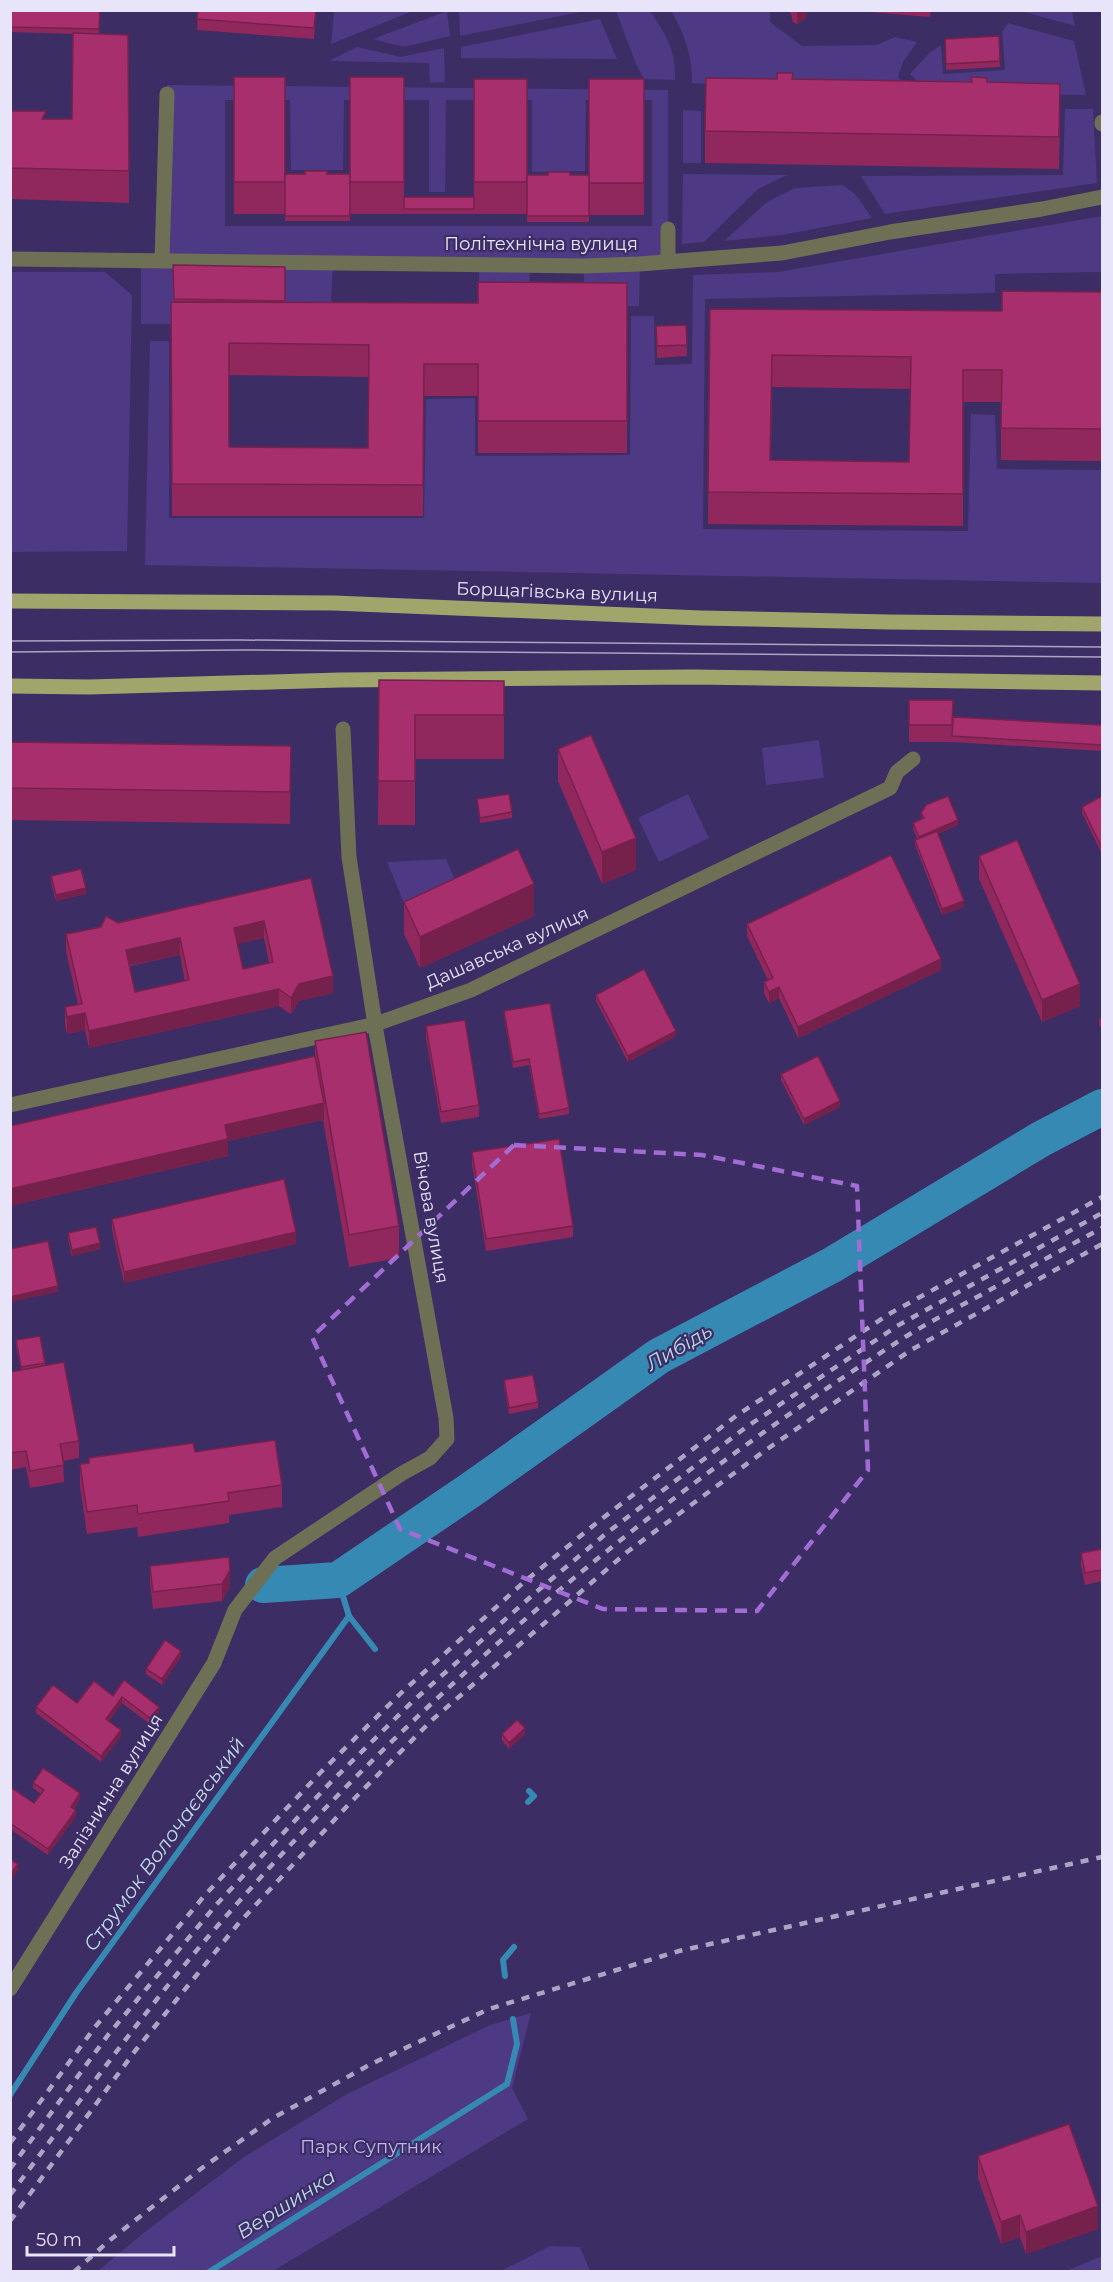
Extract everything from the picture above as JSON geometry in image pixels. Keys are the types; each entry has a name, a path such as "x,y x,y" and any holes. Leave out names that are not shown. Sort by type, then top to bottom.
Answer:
{"main road":[{"name":"Борщагівська вулиця","path":"10,601 334,603 701,618 1102,624"},
{"path":"10,686 89,687 340,680 693,677 1102,682"}],"street":[{"path":"162,260 167,94"},
{"name":"Політехнічна вулиця","path":"10,259 584,266 639,264 782,253 890,232 1042,209 1102,197"},
{"path":"668,229 668,261"},
{"name":"Вічова вулиця","path":"235,1610 275,1558 401,1474 430,1458 447,1439 446,1418 376,1024 350,857 343,729"},
{"name":"Дашавська вулиця","path":"10,1105 376,1024 471,990 890,788 897,772 913,759"},
{"name":"Залізнична вулиця","path":"10,1989 214,1663 235,1610"}],"highlighted area":[{"path":"514,1145 702,1155 857,1186 868,1470 757,1611 603,1609 400,1529 312,1337"}],"green space":[{"path":"334,10 413,11 331,44"},
{"path":"459,10 585,10 585,11 460,36"},
{"path":"447,11 450,36 404,47 373,39"},
{"path":"616,11 650,11 672,51 675,80 644,79"},
{"path":"671,11 770,11 770,22 802,46 877,45 895,37 917,42 903,62 898,77 913,94 692,83 687,46"},
{"path":"1021,11 1072,11 1075,26"},
{"path":"600,19 617,59 461,58 461,47"},
{"path":"1008,23 1074,41 1086,95 930,94 910,74 929,53 941,45 943,74 1005,70 1002,32"},
{"path":"357,47 401,57 444,48 445,82 430,83 429,63 329,61"},
{"path":"167,85 668,90 668,261 640,264 639,306 584,306 584,266 530,264 529,306 479,307 479,264 333,263 330,324 141,324 141,260 162,260","holes":["225,100 290,100 291,170 343,170 344,100 429,100 429,192 445,192 446,100 532,100 532,172 585,171 586,100 652,100 652,226 225,226"]},
{"path":"1065,109 1093,109 1097,183 885,214 861,176 1063,175"},
{"path":"683,110 701,111 701,163 683,163"},
{"path":"683,174 787,175 758,189 704,242 682,244"},
{"path":"843,185 855,194 872,218 782,235 724,241 767,202 795,188"},
{"path":"1102,216 1102,272 995,274 995,293 705,299 703,529 968,531 971,414 995,415 997,469 1102,470 1102,583 145,565 150,341 169,341 169,518 424,518 426,399 475,398 475,456 630,455 631,316 654,316 655,365 692,364 693,275 778,272"},
{"path":"11,272 105,272 132,295 127,551 11,552"},
{"path":"819,740 824,778 766,785 762,748"},
{"path":"688,794 709,838 659,862 638,818"},
{"path":"446,859 462,896 411,920 387,862"},
{"name":"Парк Супутник","path":"531,2013 512,2088 528,2119 273,2271 98,2271 141,2235 244,2157 347,2094 490,2025"},
{"path":"550,2246 580,2247 590,2271 501,2271"},
{"path":"1102,2256 1102,2271 1066,2271"}],"building":[{"path":"10,10 100,10 99,29 10,27"},
{"path":"198,10 316,10 314,28 197,19"},
{"path":"73,33 128,35 129,171 10,168 10,111 46,111 42,119 72,119"},
{"path":"999,36 1000,61 946,64 945,39"},
{"path":"777,73 793,73 792,79 972,82 971,77 987,78 987,82 1060,84 1059,137 705,131 706,78 777,79"},
{"path":"234,77 285,77 285,182 234,182"},
{"path":"350,77 404,77 404,182 350,182"},
{"path":"474,79 527,79 527,182 474,182"},
{"path":"589,79 644,79 644,183 589,183"},
{"path":"305,171 350,174 350,216 285,216 285,174 305,174"},
{"path":"548,172 589,175 589,216 527,216 527,175 548,175"},
{"path":"404,197 474,197 474,209 404,209"},
{"path":"173,265 285,267 285,301 174,299"},
{"path":"478,282 627,283 627,421 478,421 478,364 424,364 423,485 172,484 171,302 478,303","holes":["229,343 369,345 368,448 229,447"]},
{"path":"1002,291 1102,292 1102,429 1001,428 1002,370 963,370 963,494 708,492 710,309 1002,311","holes":["772,355 911,357 909,462 770,460"]},
{"path":"686,325 687,345 657,346 656,326"},
{"path":"379,680 504,681 504,715 415,715 415,781 378,781"},
{"path":"909,700 953,700 952,725 909,725"},
{"path":"953,717 1102,725 1102,745 952,736"},
{"path":"591,735 636,838 602,852 558,749"},
{"path":"10,742 291,746 290,792 10,788"},
{"path":"509,794 512,812 480,818 477,799"},
{"path":"948,796 958,820 919,837 913,823 924,818 921,813 926,805"},
{"path":"1102,796 1102,848 1082,807"},
{"path":"937,831 964,901 942,909 915,840"},
{"path":"1017,840 1080,984 1042,1000 979,856"},
{"path":"518,849 534,884 420,937 404,902"},
{"path":"891,855 941,959 798,1027 779,987 769,992 764,982 773,978 747,924"},
{"path":"81,869 86,888 56,895 51,876"},
{"path":"311,878 333,976 299,984 291,998 279,989 89,1031 85,1013 67,1017 65,1007 82,1004 66,934 101,927 106,916 118,923","holes":["264,921 273,962 243,969 234,928","180,938 189,980 135,992 126,950"]},
{"path":"644,969 676,1031 628,1056 596,995"},
{"path":"550,1003 569,1108 539,1114 529,1059 513,1062 504,1011"},
{"path":"465,1020 479,1105 441,1112 426,1026"},
{"path":"366,1032 399,1226 349,1235 315,1041"},
{"path":"315,1056 324,1103 225,1125 228,1139 10,1189 10,1126"},
{"path":"818,1056 840,1101 804,1119 781,1074"},
{"path":"559,1139 573,1226 486,1239 472,1152"},
{"path":"284,1179 296,1232 124,1272 112,1219"},
{"path":"96,1227 100,1243 72,1250 68,1233"},
{"path":"48,1241 58,1286 10,1297 10,1249"},
{"path":"40,1336 45,1363 21,1367 16,1340"},
{"path":"64,1362 79,1441 60,1444 64,1465 30,1471 26,1451 10,1453 10,1372"},
{"path":"533,1375 538,1402 509,1408 504,1380"},
{"path":"275,1440 282,1485 228,1493 229,1501 138,1514 137,1505 87,1512 80,1464 89,1463 89,1458 193,1443 195,1452"},
{"path":"1102,1549 1102,1570 1085,1573 1081,1553"},
{"path":"229,1557 230,1570 222,1584 153,1592 150,1566"},
{"path":"165,1640 181,1651 162,1679 146,1669"},
{"path":"124,1680 159,1707 150,1718 122,1697 106,1719 121,1730 101,1756 36,1707 53,1685 77,1703 94,1681 113,1696"},
{"path":"517,1720 525,1728 509,1743 502,1734"},
{"path":"43,1768 80,1793 71,1807 76,1810 48,1849 10,1823 10,1787 34,1803 44,1790 33,1783"},
{"path":"10,1859 18,1864 10,1875"},
{"path":"1069,2124 1098,2206 1026,2232 1020,2215 1001,2222 978,2156"}],"waterway":[{"name":"Либідь","path":"263,1585 338,1580 472,1489 659,1356 832,1265 1041,1139 1102,1107"},
{"name":"Вершинка","path":"338,1580 349,1616 375,1649"},
{"name":"Струмок Волочаєвський","path":"10,2095 76,1993 349,1616"},
{"name":"Вершинка","path":"528,1802 534,1796 529,1791"},
{"name":"Вершинка","path":"505,1976 503,1960 514,1947"},
{"name":"Вершинка","path":"209,2272 507,2084 517,2044 513,2019"}],"tram line":[{"path":"10,641 240,640 1102,647"},
{"path":"10,652 241,650 1102,657"}],"railway":[{"path":"10,2143 95,2027 205,1895 320,1773 401,1693 524,1582 736,1416 889,1314 1102,1197"},
{"path":"10,2169 108,2035 216,1905 330,1783 412,1702 535,1593 608,1532 745,1428 897,1326 1102,1213"},
{"path":"10,2195 143,2017 228,1914 302,1832 461,1676 630,1532 810,1400 902,1339 1102,1228"},
{"path":"10,2221 135,2051 238,1924 350,1803 432,1720 627,1552 763,1452 911,1350 1102,1244"},
{"path":"74,2272 110,2240 202,2168 273,2118 371,2064 489,2009 679,1951 1102,1857"}]}
